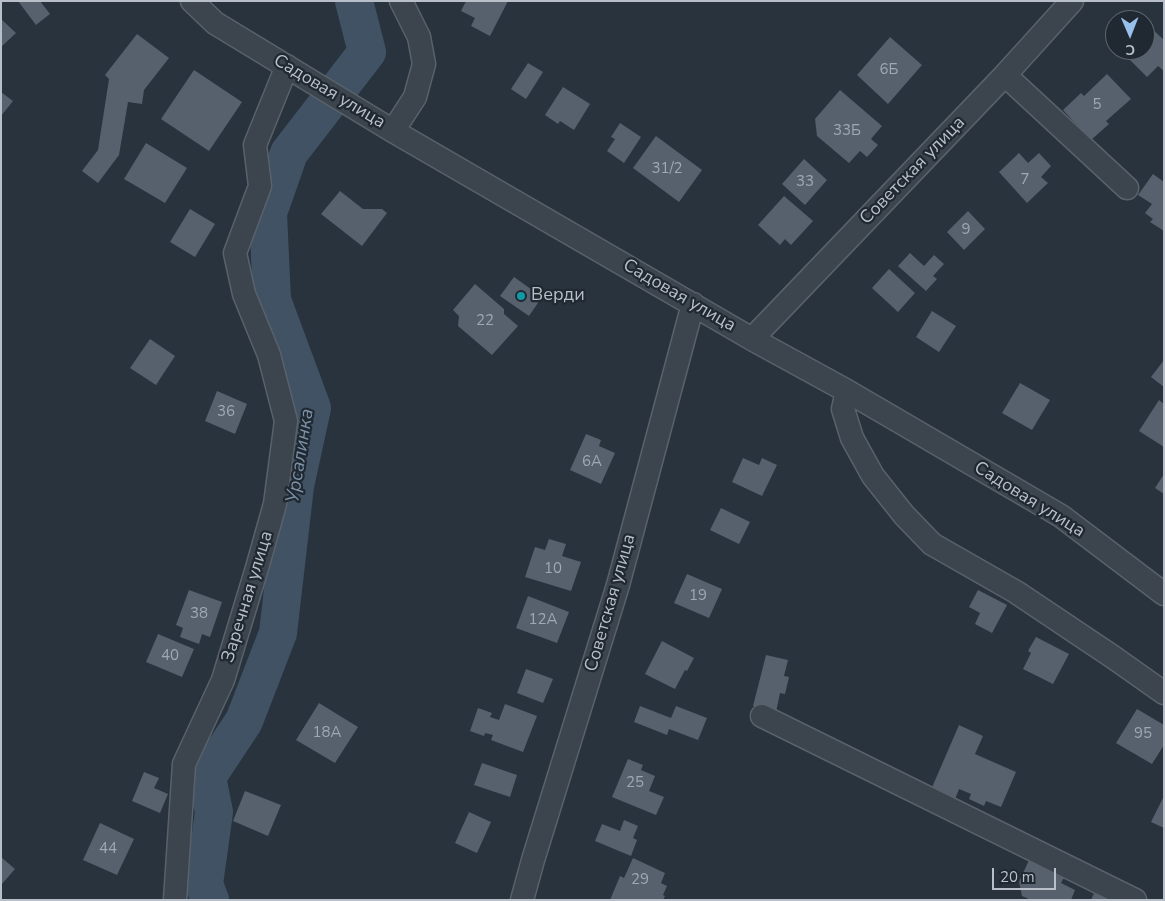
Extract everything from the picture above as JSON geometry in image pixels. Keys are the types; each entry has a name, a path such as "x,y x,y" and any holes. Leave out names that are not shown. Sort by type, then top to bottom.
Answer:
{"street":[{"name":"Садовая улица","path":"192,1 215,23 393,131 752,339 848,391 1061,516 1164,594"},
{"path":"393,131 415,97 424,64 420,37 401,1"},
{"name":"Советская улица","path":"752,339 1005,75 1072,1"},
{"name":"Заречная улица","path":"175,900 184,764 223,680 275,504 286,421 270,355 244,294 235,253 260,186 255,145 287,66"},
{"path":"1005,75 1127,188"},
{"name":"Советская улица","path":"522,900 618,585 693,304"},
{"path":"848,391 844,409 852,438 873,476 904,515 932,544 1016,592 1113,656 1164,693"},
{"path":"762,716 1135,900"}],"building":[{"path":"18,1 40,1 50,14 36,25"},
{"path":"466,1 508,1 490,36 471,26 475,18 461,11"},
{"path":"1,19 16,33 1,47"},
{"path":"1155,32 1164,40 1164,71 1158,66 1147,77 1130,60 1155,60"},
{"path":"137,34 169,58 144,90 142,104 128,102 119,155 98,183 82,171 98,150 109,79 105,75"},
{"path":"890,37 922,65 888,104 857,75"},
{"path":"528,63 543,72 526,99 511,89"},
{"path":"194,70 242,102 209,151 161,119"},
{"path":"1107,74 1131,99 1106,121 1109,124 1091,140 1063,110 1081,93 1084,96"},
{"path":"563,87 590,104 574,130 560,121 558,124 545,115"},
{"path":"840,90 882,126 871,139 878,145 867,157 860,151 849,163 817,136 815,119"},
{"path":"1,92 13,101 1,116"},
{"path":"620,123 641,137 624,163 607,151 615,139 611,137"},
{"path":"656,136 702,170 679,202 633,168"},
{"path":"146,143 187,168 165,203 124,179"},
{"path":"1019,153 1028,163 1039,153 1051,166 1041,177 1048,183 1027,203 999,172"},
{"path":"804,159 827,180 805,205 782,184"},
{"path":"1153,174 1164,182 1164,231 1150,222 1153,219 1145,213 1152,204 1138,195"},
{"path":"340,191 363,209 382,209 387,213 362,246 321,214"},
{"path":"784,196 813,221 791,245 785,239 780,245 758,225"},
{"path":"190,209 215,224 195,257 170,242"},
{"path":"968,211 985,229 964,250 947,232"},
{"path":"910,253 924,266 934,255 944,264 933,276 937,279 926,291 898,266"},
{"path":"889,269 915,293 898,312 872,288"},
{"name":"Верди","path":"514,277 542,297 529,316 500,296"},
{"path":"475,284 504,309 504,314 518,326 492,355 458,326 459,316 453,310"},
{"path":"932,311 956,326 939,352 916,337"},
{"path":"150,339 175,356 156,385 130,368"},
{"path":"1164,360 1164,387 1151,377"},
{"path":"1020,383 1050,400 1032,430 1002,413"},
{"path":"217,391 247,404 235,434 205,421"},
{"path":"1159,400 1164,404 1164,447 1139,431"},
{"path":"586,434 601,440 599,446 615,453 601,484 570,470"},
{"path":"743,458 759,465 762,458 777,465 762,496 732,482"},
{"path":"1164,474 1164,494 1155,488"},
{"path":"721,508 750,522 739,544 710,530"},
{"path":"549,539 566,544 562,556 581,562 571,591 525,577 535,547 545,550"},
{"path":"687,574 722,589 709,618 674,603"},
{"path":"189,590 222,602 210,637 202,634 199,644 180,637 183,628 176,625"},
{"path":"978,590 1007,605 992,633 975,624 980,613 969,607"},
{"path":"528,596 569,612 557,643 516,628"},
{"path":"158,634 194,649 182,677 146,662"},
{"path":"1036,637 1069,654 1053,684 1023,669 1031,653 1028,651"},
{"path":"662,641 694,658 675,689 645,674"},
{"path":"766,655 788,660 784,676 789,677 785,694 780,693 776,712 753,706"},
{"path":"526,669 553,679 543,703 517,693"},
{"path":"319,703 358,727 335,763 296,740"},
{"path":"505,704 537,716 523,752 491,740 493,735 485,733 484,736 470,731 478,708 492,713 490,717 499,720"},
{"path":"640,706 671,718 676,706 707,718 698,740 669,729 667,735 634,722"},
{"path":"1137,709 1164,725 1164,745 1152,764 1116,743"},
{"path":"959,725 983,736 975,754 1016,772 1001,807 986,801 984,806 969,799 971,794 959,789 954,802 930,792"},
{"path":"628,759 643,765 641,770 655,776 649,791 664,797 656,815 612,797"},
{"path":"482,763 517,775 510,797 474,785"},
{"path":"144,772 159,778 154,788 168,794 160,813 132,801"},
{"path":"245,791 281,805 268,836 233,821"},
{"path":"1164,796 1164,828 1151,822"},
{"path":"469,812 491,822 477,853 455,843"},
{"path":"624,820 638,826 633,838 637,840 631,856 595,841 602,824 620,831"},
{"path":"100,823 134,839 117,875 83,860"},
{"path":"1,857 15,869 1,885"},
{"path":"633,858 665,873 661,883 667,886 663,900 610,900 620,876 624,878"},
{"path":"1029,860 1067,872 1061,883 1075,890 1071,900 1031,900 1022,896 1019,882"},
{"path":"1095,891 1115,900 1091,900"}],"waterway":[{"name":"Урсалинка","path":"210,900 204,884 214,812 207,777 244,721 278,633 295,486 312,408 272,300 268,213 289,153 367,52 354,1"}],"place":[{"name":"Верди","path":"521,296"}]}
